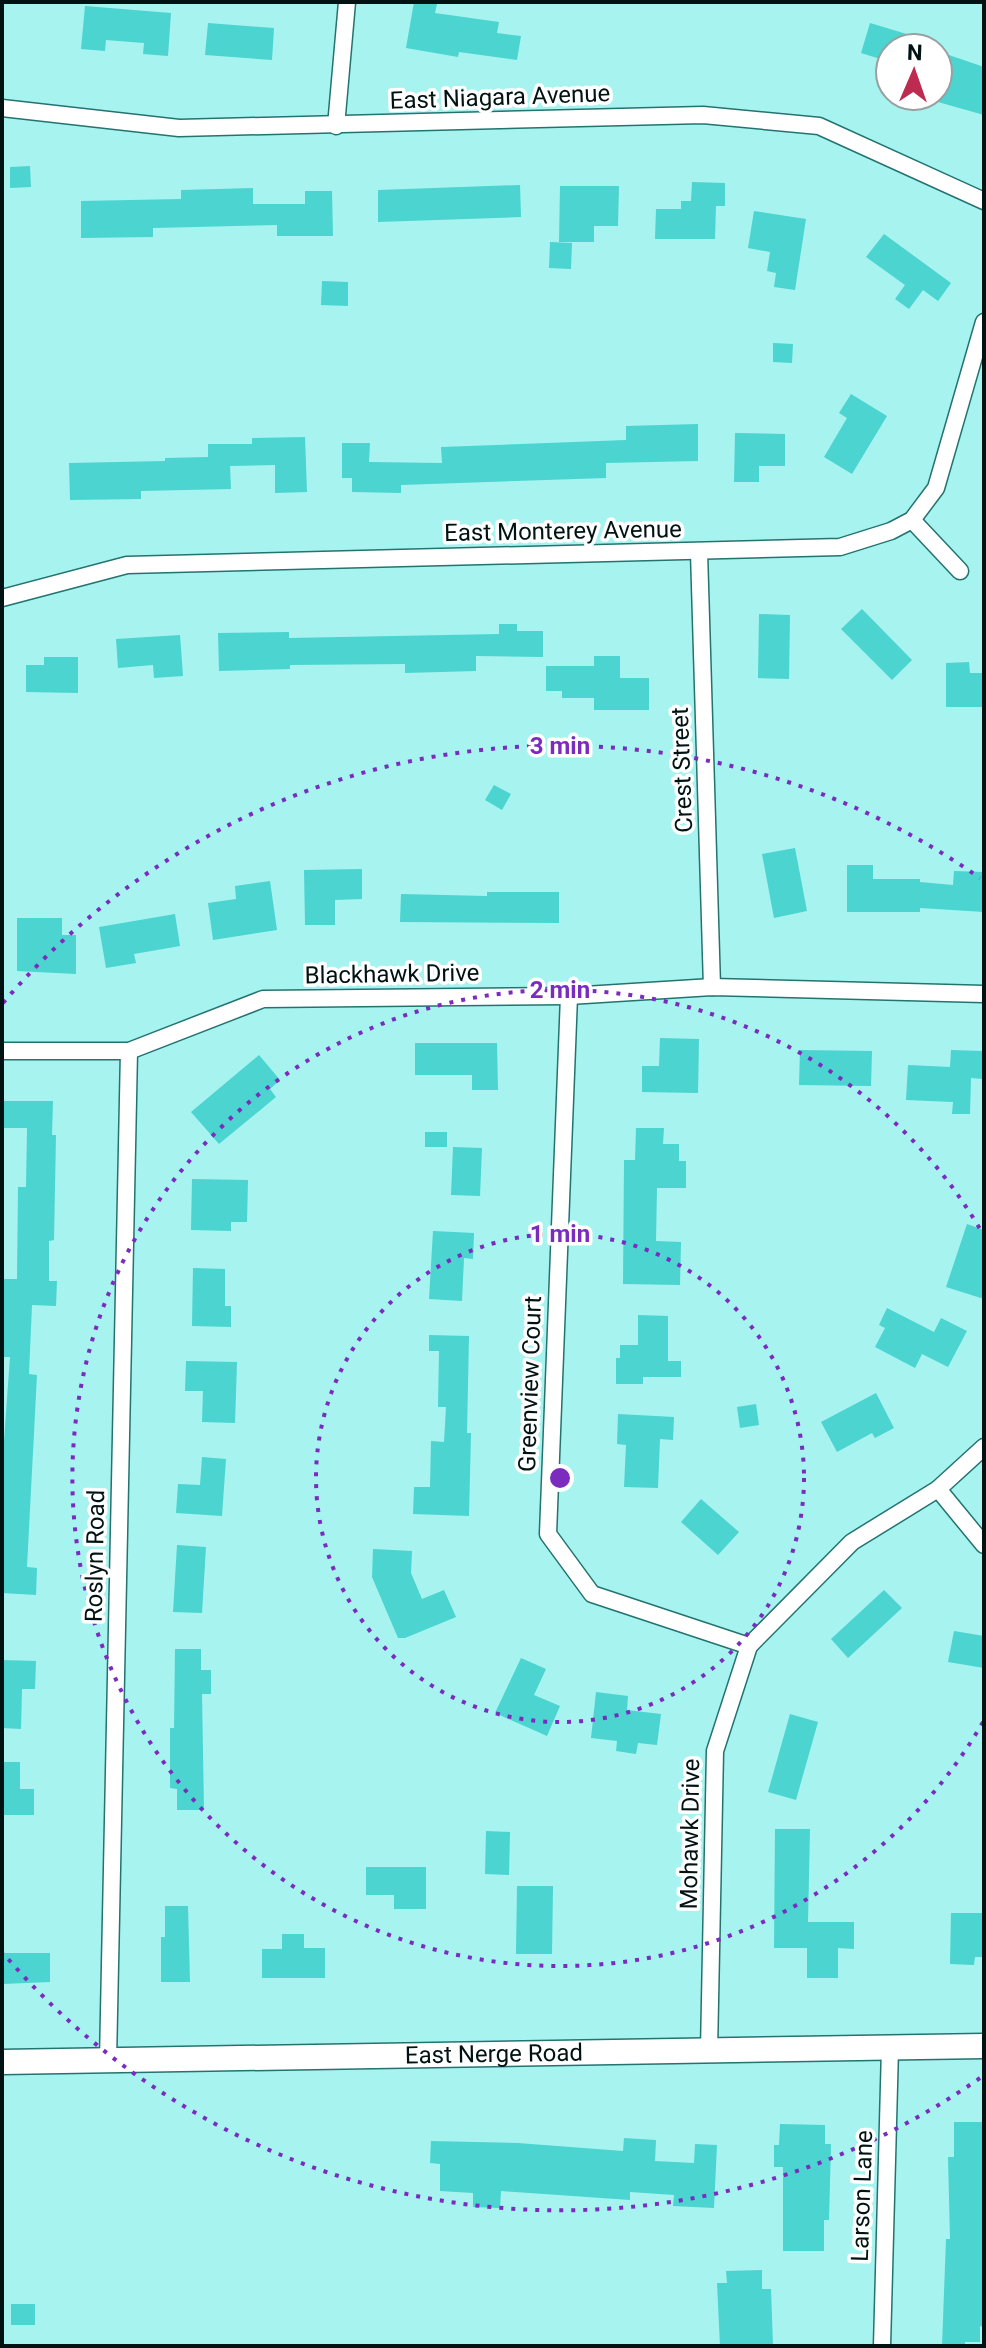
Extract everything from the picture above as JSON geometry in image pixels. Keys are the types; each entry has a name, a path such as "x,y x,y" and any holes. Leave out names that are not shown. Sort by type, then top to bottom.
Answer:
{"main road":[{"name":"East Nerge Road","path":"2,2062 984,2046"}],"street":[{"path":"336,126 347,2"},
{"name":"East Niagara Avenue","path":"2,108 179,128 703,115 819,126 984,201"},
{"name":"East Monterey Avenue","path":"2,598 127,565 840,547 891,531 912,520 936,488 984,322"},
{"path":"912,520 960,571"},
{"name":"Crest Street","path":"699,552 712,987"},
{"name":"Blackhawk Drive","path":"2,1051 129,1051 263,999 569,996 712,987 984,994"},
{"name":"Greenview Court","path":"569,996 548,1534 592,1594 749,1646"},
{"name":"Roslyn Road","path":"108,2061 129,1051"},
{"name":"Mohawk Drive","path":"709,2051 715,1751 749,1646 852,1542 938,1489 984,1447"},
{"path":"938,1489 984,1545"},
{"name":"Larson Lane","path":"882,2346 890,2048"}],"building":[{"path":"414,2 437,4 435,13 499,22 497,33 521,36 517,60 459,52 458,57 406,48"},
{"path":"85,6 171,13 168,56 143,54 144,43 106,40 105,51 81,49"},
{"path":"208,23 274,28 272,60 205,55"},
{"path":"870,23 900,32 874,32 874,57 861,53"},
{"path":"954,57 984,67 984,115 954,107"},
{"path":"30,166 31,187 10,188 10,167"},
{"path":"692,182 725,183 725,206 716,206 715,239 655,239 656,209 681,209 681,201 691,201"},
{"path":"520,185 521,217 378,222 378,190"},
{"path":"560,186 619,186 618,226 594,226 594,242 559,242"},
{"path":"253,188 253,204 305,204 305,191 332,191 333,236 277,236 277,225 153,228 153,237 81,238 81,201 181,199 181,190"},
{"path":"754,211 806,219 795,290 774,287 776,273 767,271 770,252 748,248"},
{"path":"884,234 951,283 938,301 923,290 909,309 895,299 905,285 866,257"},
{"path":"550,242 572,243 571,269 549,268"},
{"path":"322,281 348,282 348,306 321,305"},
{"path":"773,343 793,344 792,363 773,362"},
{"path":"851,394 887,416 852,474 824,457 847,418 839,413"},
{"path":"698,424 698,461 606,463 606,478 401,485 401,493 352,492 352,478 342,478 342,443 370,443 369,462 442,463 441,447 626,440 626,426"},
{"path":"735,433 785,434 785,466 759,466 759,482 734,482"},
{"path":"305,437 307,492 275,493 275,465 230,466 231,489 141,491 141,499 70,500 69,463 208,457 208,444 252,444 252,438"},
{"path":"862,609 912,660 892,680 841,629"},
{"path":"759,614 790,615 789,679 758,678"},
{"path":"499,624 517,624 517,631 543,631 543,657 476,656 476,671 405,673 405,664 290,665 290,669 219,671 218,633 289,632 289,638 499,634"},
{"path":"180,635 183,676 154,678 153,665 118,668 116,639"},
{"path":"594,656 620,656 620,678 649,678 649,710 594,710 594,698 562,698 562,691 546,691 546,666 594,666"},
{"path":"44,657 78,657 78,693 26,692 26,665 44,665"},
{"path":"969,662 970,673 984,673 984,707 946,707 946,663"},
{"path":"494,785 511,794 502,810 485,800"},
{"path":"795,848 807,911 774,918 762,854"},
{"path":"847,865 873,865 873,879 920,879 920,882 953,885 954,871 984,872 984,912 920,908 920,912 847,912"},
{"path":"362,869 362,899 335,900 335,925 305,925 304,870"},
{"path":"270,881 277,930 213,940 208,903 236,899 235,886"},
{"path":"487,892 559,892 559,923 400,922 401,894 487,896"},
{"path":"175,914 180,946 134,954 136,963 106,968 99,927"},
{"path":"17,918 62,918 62,935 76,935 76,974 17,971"},
{"path":"660,1038 699,1039 698,1093 642,1092 642,1066 659,1066"},
{"path":"415,1043 497,1043 498,1090 472,1090 472,1075 415,1075"},
{"path":"800,1050 872,1051 871,1086 799,1085"},
{"path":"951,1050 983,1051 982,1079 971,1078 970,1114 952,1114 953,1102 906,1100 908,1065 950,1067"},
{"path":"259,1055 280,1080 270,1089 276,1097 219,1144 191,1112"},
{"path":"2,1101 53,1101 52,1135 56,1135 54,1240 49,1241 49,1281 57,1281 56,1306 32,1305 29,1374 37,1375 27,1567 37,1568 36,1595 2,1593 2,1469 10,1357 2,1357 2,1279 17,1279 18,1187 26,1187 27,1128 2,1128"},
{"path":"636,1128 664,1128 663,1144 679,1144 679,1161 686,1161 686,1188 657,1188 656,1241 681,1242 680,1285 623,1284 624,1160 635,1160"},
{"path":"425,1132 447,1132 447,1147 425,1147"},
{"path":"453,1147 482,1148 480,1196 451,1195"},
{"path":"192,1179 248,1180 247,1222 231,1222 231,1231 191,1230"},
{"path":"967,1224 984,1230 984,1299 946,1287"},
{"path":"433,1231 474,1233 473,1259 464,1258 462,1301 429,1299"},
{"path":"193,1268 225,1269 225,1306 231,1306 231,1327 192,1326"},
{"path":"887,1308 934,1332 941,1318 967,1331 948,1367 922,1354 915,1368 875,1347 885,1328 879,1325"},
{"path":"638,1315 668,1316 668,1361 681,1361 681,1377 643,1377 643,1384 616,1384 616,1358 620,1358 620,1345 638,1345"},
{"path":"429,1335 469,1336 469,1516 413,1514 414,1487 430,1487 431,1441 444,1442 446,1407 438,1407 439,1351 429,1351"},
{"path":"186,1361 237,1362 235,1423 202,1422 203,1391 185,1391"},
{"path":"876,1393 894,1428 875,1438 872,1433 837,1452 821,1422"},
{"path":"756,1404 759,1425 740,1428 737,1407"},
{"path":"618,1414 674,1417 673,1440 660,1439 658,1488 624,1487 626,1445 617,1444"},
{"path":"202,1457 226,1459 222,1516 176,1513 178,1484 200,1485"},
{"path":"701,1499 739,1532 718,1555 681,1522"},
{"path":"177,1545 206,1547 202,1613 173,1612"},
{"path":"373,1549 412,1551 411,1573 422,1599 444,1590 456,1617 398,1638 372,1577"},
{"path":"884,1590 902,1608 848,1658 831,1639"},
{"path":"954,1631 984,1636 984,1668 948,1662"},
{"path":"175,1649 201,1649 201,1670 211,1670 211,1694 202,1694 204,1810 177,1810 177,1789 170,1788"},
{"path":"521,1658 546,1669 534,1695 560,1706 547,1736 495,1713"},
{"path":"2,1660 36,1661 35,1689 22,1689 21,1729 2,1728"},
{"path":"596,1692 628,1696 627,1710 661,1714 657,1745 638,1743 636,1754 616,1751 617,1741 591,1738"},
{"path":"790,1714 818,1722 796,1800 768,1792"},
{"path":"2,1762 20,1762 20,1789 34,1789 34,1815 2,1815"},
{"path":"775,1829 810,1829 808,1922 854,1922 854,1949 838,1948 838,1978 807,1978 807,1948 774,1948"},
{"path":"486,1831 510,1832 509,1875 485,1874"},
{"path":"366,1867 426,1867 426,1909 394,1909 394,1895 366,1895"},
{"path":"517,1886 553,1886 552,1954 516,1954"},
{"path":"165,1906 188,1906 190,1982 161,1982"},
{"path":"951,1913 984,1913 984,1957 975,1957 974,1965 950,1964"},
{"path":"282,1934 304,1934 304,1948 325,1948 325,1978 262,1978 262,1949 282,1949"},
{"path":"2,1953 50,1953 50,1982 2,1984"},
{"path":"954,2122 984,2122 984,2327 980,2326 980,2342 965,2342 965,2346 942,2346 946,2239 950,2239 948,2157 954,2157"},
{"path":"780,2124 825,2125 825,2144 831,2144 829,2220 824,2220 824,2251 783,2251 783,2167 774,2167 774,2145 779,2145"},
{"path":"624,2138 656,2140 655,2161 694,2163 695,2144 717,2145 714,2208 673,2206 674,2195 630,2192 630,2200 501,2191 500,2208 473,2207 473,2193 440,2191 440,2164 430,2163 431,2141 518,2143 623,2151"},
{"path":"762,2270 762,2289 771,2289 773,2346 720,2346 717,2283 727,2283 726,2271"},
{"path":"11,2304 35,2304 35,2325 11,2325"}]}
